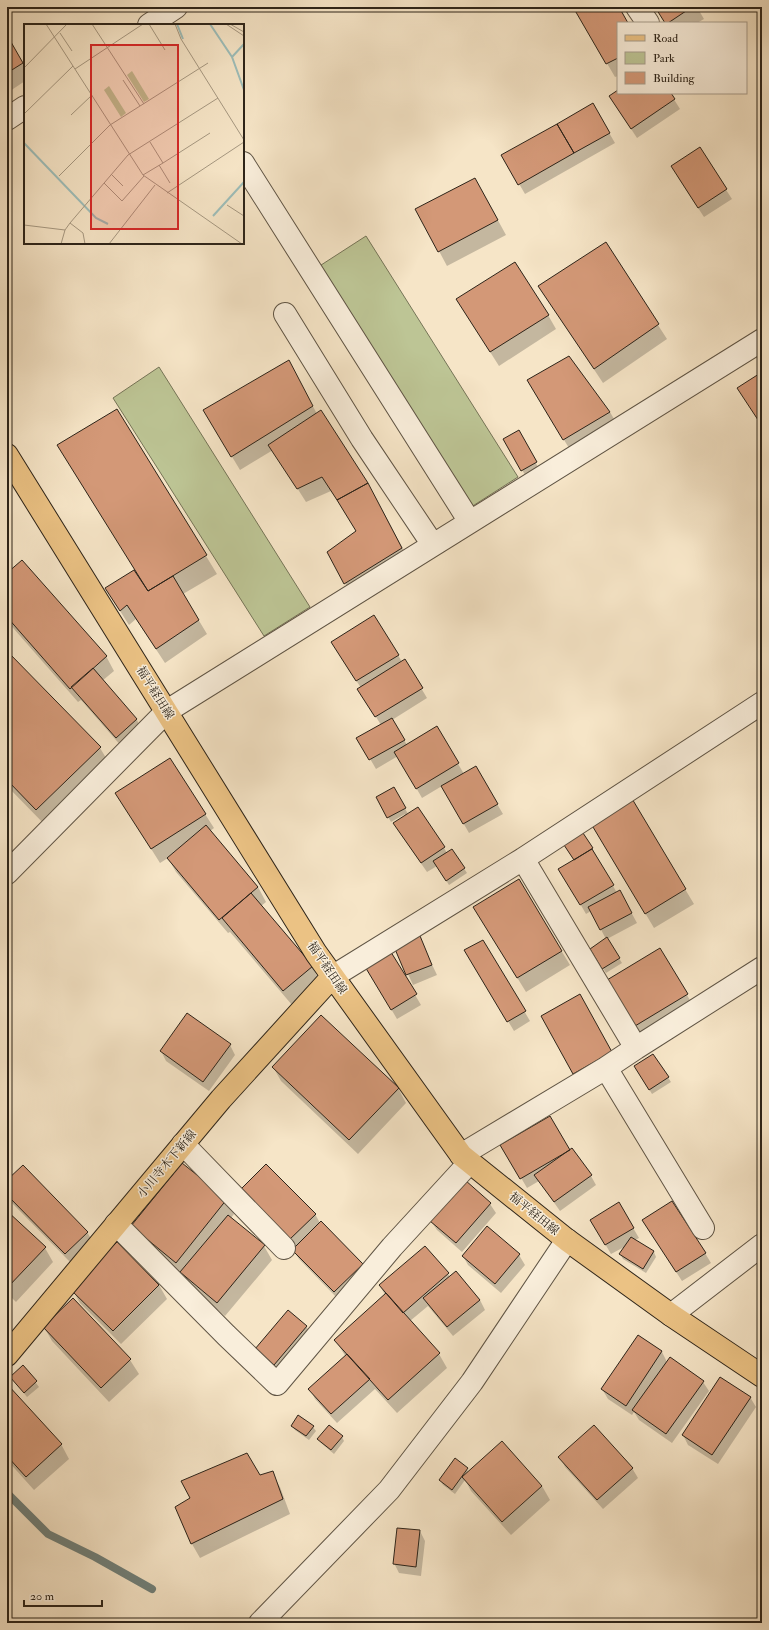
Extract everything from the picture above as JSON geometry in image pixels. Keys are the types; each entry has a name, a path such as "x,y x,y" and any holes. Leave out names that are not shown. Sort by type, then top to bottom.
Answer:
{"main road":[{"name":"福平経田線","path":"7,455 332,977 465,1159 567,1240 671,1315 762,1376"},
{"name":"小川寺木下新線","path":"7,1355 221,1099 332,977"}],"street":[{"path":"150,20 176,7"},
{"path":"637,7 647,22"},
{"path":"7,119 24,108"},
{"path":"244,164 470,522"},
{"path":"285,314 362,439 433,545"},
{"path":"7,873 167,711 762,340"},
{"path":"332,977 523,859 762,703"},
{"path":"523,859 636,1048"},
{"path":"116,1224 277,1384 465,1159 762,968"},
{"path":"606,1068 703,1228"},
{"path":"183,1144 284,1248"},
{"path":"260,1623 389,1490 472,1382 567,1240"},
{"path":"671,1315 762,1244"}],"green space":[{"path":"366,236 518,477 468,509 318,267"},
{"path":"159,367 310,607 264,636 113,398"}],"building":[{"path":"573,7 619,7 627,22 617,22 617,58 606,64"},
{"path":"655,7 692,7 670,22 664,22"},
{"path":"7,35 23,63 7,73"},
{"path":"617,91 617,94 672,94 675,99 631,129 609,96"},
{"path":"593,103 610,133 574,153 557,124"},
{"path":"557,124 574,153 518,185 501,155"},
{"path":"700,147 727,189 698,208 671,166"},
{"path":"475,178 498,220 438,252 415,209"},
{"path":"606,242 659,324 594,369 538,286"},
{"path":"515,262 549,315 490,352 456,299"},
{"path":"569,356 610,412 563,440 527,380"},
{"path":"289,360 313,406 231,457 203,410"},
{"path":"762,372 762,426 737,388"},
{"path":"117,409 207,555 148,591 57,445"},
{"path":"321,410 368,483 337,500 322,477 297,489 268,445"},
{"path":"519,430 537,462 521,471 503,439"},
{"path":"368,483 402,548 344,584 327,552 356,531 337,500"},
{"path":"22,560 107,656 70,689 7,617 7,573"},
{"path":"134,570 148,591 173,576 199,620 156,649 127,605 120,611 105,588"},
{"path":"374,615 399,655 356,681 331,642"},
{"path":"7,651 101,747 36,810 7,780"},
{"path":"405,659 423,688 375,717 357,689"},
{"path":"93,668 137,719 116,738 71,687"},
{"path":"392,718 405,740 369,760 356,738"},
{"path":"437,726 459,763 416,789 394,752"},
{"path":"170,758 206,814 151,849 115,793"},
{"path":"476,766 498,804 463,824 441,786"},
{"path":"394,787 406,808 387,818 376,797"},
{"path":"631,797 686,889 645,914 590,822"},
{"path":"418,807 445,847 421,863 393,823"},
{"path":"206,825 258,887 219,920 167,858"},
{"path":"579,827 593,848 574,860 560,839"},
{"path":"452,849 465,868 446,881 433,861"},
{"path":"592,849 614,885 580,905 558,869"},
{"path":"519,879 562,951 517,978 473,907"},
{"path":"620,890 632,913 600,930 588,907"},
{"path":"251,893 313,966 283,991 222,918"},
{"path":"418,931 432,965 406,975 392,942"},
{"path":"607,937 620,958 602,969 590,949"},
{"path":"483,940 526,1011 507,1022 464,950"},
{"path":"660,948 688,994 635,1026 607,980"},
{"path":"389,949 417,994 391,1010 364,965"},
{"path":"580,994 612,1052 573,1074 541,1016"},
{"path":"187,1013 231,1044 203,1082 160,1051"},
{"path":"321,1015 399,1088 349,1140 272,1067"},
{"path":"653,1054 669,1077 649,1090 634,1066"},
{"path":"550,1116 570,1150 520,1179 500,1145"},
{"path":"572,1148 592,1175 554,1202 534,1175"},
{"path":"182,1163 227,1199 176,1263 131,1226"},
{"path":"266,1164 316,1214 288,1241 239,1191"},
{"path":"23,1165 88,1232 65,1254 7,1195 7,1180"},
{"path":"465,1180 491,1203 456,1243 430,1221"},
{"path":"672,1201 706,1253 676,1272 642,1220"},
{"path":"619,1202 634,1228 605,1245 590,1220"},
{"path":"7,1211 46,1247 7,1288"},
{"path":"228,1215 265,1245 217,1303 180,1272"},
{"path":"321,1221 363,1264 334,1292 292,1250"},
{"path":"487,1226 520,1254 495,1284 462,1256"},
{"path":"631,1237 654,1251 643,1269 619,1254"},
{"path":"117,1242 159,1285 113,1331 70,1289"},
{"path":"425,1246 449,1273 403,1313 379,1285"},
{"path":"456,1271 480,1300 447,1327 423,1298"},
{"path":"386,1293 440,1353 388,1400 334,1340"},
{"path":"73,1298 131,1359 101,1388 43,1327"},
{"path":"288,1310 307,1326 274,1365 255,1349"},
{"path":"638,1335 662,1351 626,1406 601,1389"},
{"path":"347,1354 370,1379 331,1414 308,1389"},
{"path":"670,1357 704,1381 666,1434 632,1410"},
{"path":"23,1365 37,1381 24,1393 10,1377"},
{"path":"720,1377 751,1397 712,1455 682,1435"},
{"path":"7,1384 62,1444 26,1477 7,1456"},
{"path":"298,1415 314,1426 306,1436 291,1426"},
{"path":"329,1425 343,1436 331,1450 317,1439"},
{"path":"594,1425 633,1468 597,1500 558,1457"},
{"path":"502,1441 542,1486 502,1522 462,1477"},
{"path":"247,1453 260,1475 273,1471 283,1499 191,1544 175,1507 190,1498 181,1481"},
{"path":"455,1458 468,1468 452,1490 439,1480"},
{"path":"397,1528 420,1530 416,1567 393,1564"}],"waterway":[{"path":"7,1493 48,1534 95,1557 152,1589"}]}
